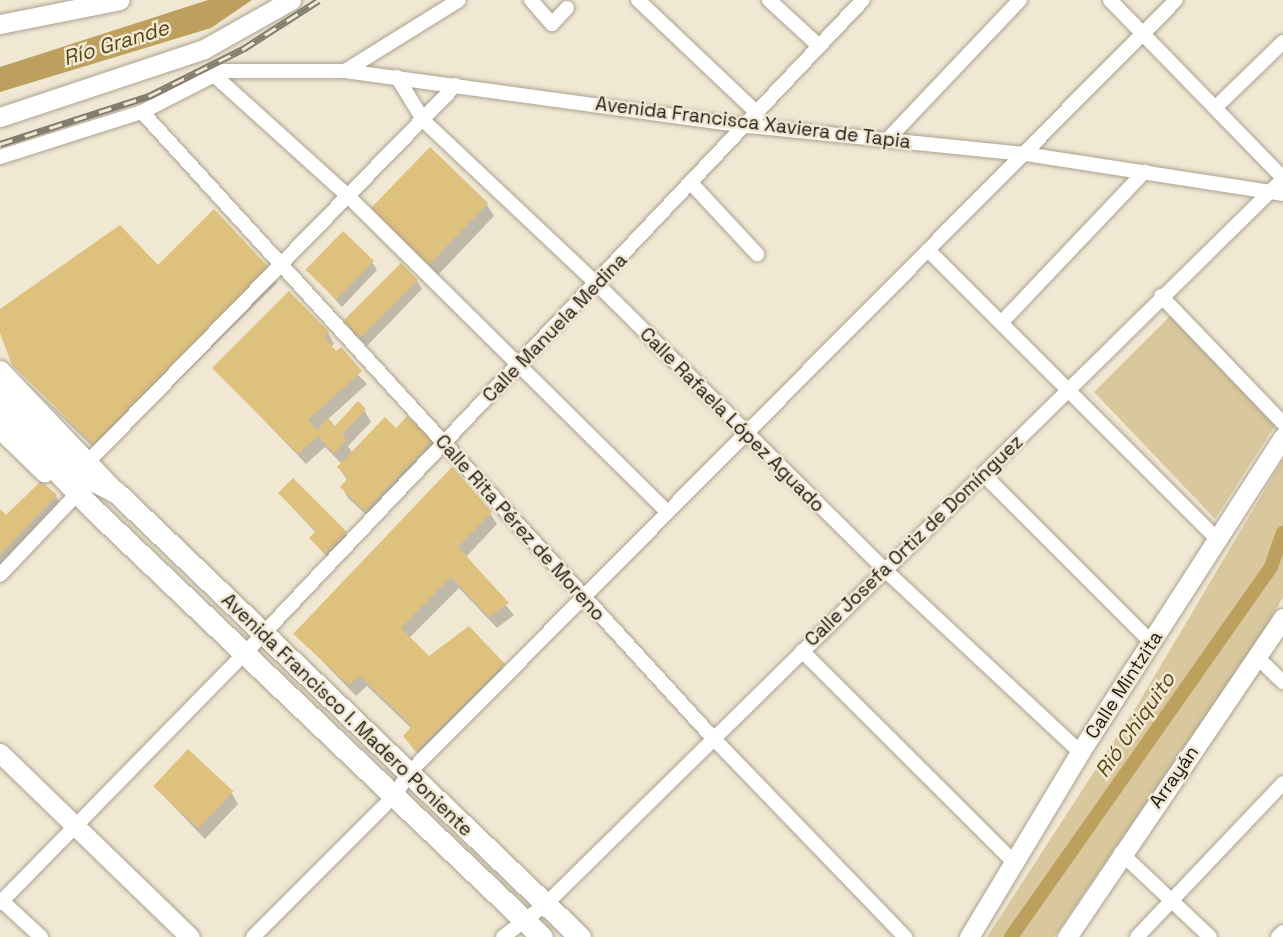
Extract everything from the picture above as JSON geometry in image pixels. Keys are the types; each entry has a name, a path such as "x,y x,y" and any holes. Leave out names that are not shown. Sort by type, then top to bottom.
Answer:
{"main road":[{"name":"Avenida Francisco I. Madero Poniente","path":"3,399 88,478 116,492 262,635 580,937"},
{"name":"Avenida Francisco I. Madero Poniente","path":"3,399 93,509 542,937"}],"street":[{"path":"0,24 97,2 120,0"},
{"path":"0,117 204,49 291,0"},
{"path":"345,71 458,0"},
{"path":"531,0 552,24 567,8"},
{"path":"638,0 753,120"},
{"path":"769,0 819,46"},
{"name":"Calle Manuela Medina","path":"1,902 262,635 597,285 863,0"},
{"path":"887,140 1020,0"},
{"path":"1110,0 1283,178"},
{"path":"253,937 395,795 408,774 1176,0"},
{"path":"1215,108 1283,42"},
{"name":"Avenida Francisca Xaviera de Tapia","path":"218,73 345,71 753,120 887,140 1025,154 1278,193"},
{"path":"0,158 142,112 218,73 349,197 667,512"},
{"name":"Calle Rafaela López Aguado","path":"397,77 424,121 597,285 744,435 1080,752"},
{"path":"90,460 424,121 456,85"},
{"name":"Calle Rita Pérez de Moreno","path":"142,112 713,738 905,937"},
{"path":"1000,323 1145,171"},
{"name":"Calle Josefa Ortiz de Domínguez","path":"503,937 523,919 546,904 802,651 887,572 1161,296 1278,193 1283,178"},
{"path":"692,184 757,254"},
{"path":"928,250 1218,540"},
{"path":"1161,296 1283,423"},
{"name":"Avenida Francisco I. Madero Poniente","path":"0,370 90,460 116,492"},
{"name":"Avenida Francisco I. Madero Poniente","path":"0,429 72,499 93,509"},
{"name":"Calle Mintzita","path":"969,937 1080,752 1283,437"},
{"path":"984,474 1152,643"},
{"path":"0,575 72,499"},
{"name":"Arrayán","path":"1067,937 1121,853 1258,658 1283,618"},
{"path":"802,651 1013,861"},
{"path":"1258,658 1283,682"},
{"path":"0,753 190,937"},
{"path":"1137,937 1283,783"},
{"path":"1121,853 1210,937"},
{"path":"1,902 41,937"},
{"path":"1278,937 1283,932"}],"shaded area":[{"path":"1171,315 1276,424 1215,519 1094,392"},
{"path":"1283,459 1283,597 1257,642 1054,937 987,937 1138,704"}],"water":[{"name":"Río Grande","path":"208,0 252,0 211,28 0,92 0,67"}],"building":[{"path":"430,147 488,203 429,265 370,209"},
{"path":"214,209 271,270 95,446 12,365 0,333 0,309 120,225 158,265"},
{"path":"343,231 374,261 336,300 305,270"},
{"path":"401,263 418,280 360,338 343,321"},
{"path":"289,291 329,332 324,336 336,351 341,347 362,371 308,420 317,430 328,418 335,426 358,401 366,409 342,435 347,440 334,453 318,436 298,454 212,368"},
{"path":"407,416 433,440 365,511 340,487 348,478 337,467 385,417 396,428"},
{"path":"452,467 492,512 458,547 509,603 489,617 451,577 401,628 429,656 469,626 505,664 416,752 403,736 412,726 360,676 349,685 293,634"},
{"path":"293,478 347,532 325,554 309,538 316,531 278,493"},
{"path":"41,481 57,495 0,554 0,509 6,515"},
{"path":"188,749 233,791 199,829 153,786"}],"waterway":[{"name":"Rió Chiquito","path":"1011,937 1271,567 1283,533"}],"railway":[{"path":"0,144 149,96 243,49 319,0"}]}
